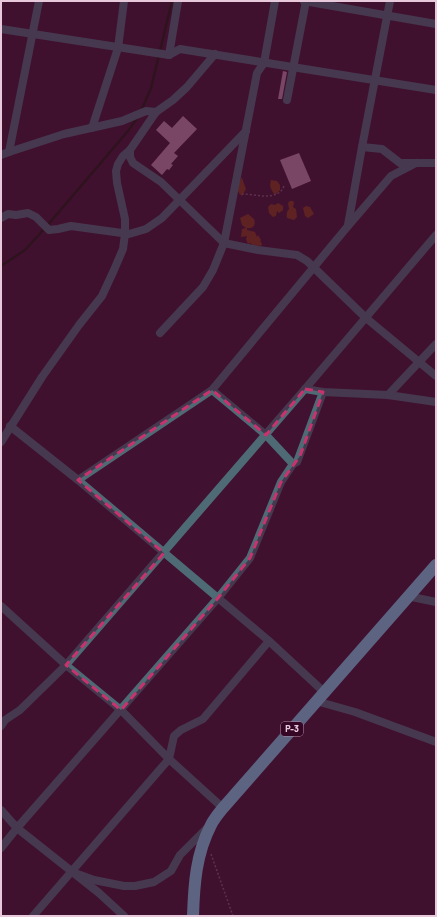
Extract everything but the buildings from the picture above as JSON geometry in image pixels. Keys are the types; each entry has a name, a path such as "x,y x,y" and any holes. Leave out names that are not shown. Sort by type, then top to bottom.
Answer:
{"highway":[{"name":"P-3","path":"192,916 197,862 203,842 211,824 223,808 320,696 436,565"}],"street":[{"path":"5,154 33,35 39,1"},
{"path":"92,128 118,48 124,1"},
{"path":"169,55 178,1"},
{"path":"160,333 203,287 213,270 224,243 257,73 264,63 275,1"},
{"path":"287,100 305,1 336,3 436,24"},
{"path":"348,226 390,1"},
{"path":"1,29 169,55 180,49 436,90"},
{"path":"1,442 47,370 102,296 123,249 125,219 117,183 116,171 123,156 130,150 156,112 173,100 187,87 215,54"},
{"path":"5,154 64,134 122,121 146,111 156,112"},
{"path":"1,218 8,214 22,215 28,213 36,217 49,230 71,226 129,234 146,229 162,218 246,131"},
{"path":"362,147 382,149 400,163 436,163"},
{"path":"130,150 130,158 133,163 161,182 224,243 258,250 297,255 315,267 366,318 436,376"},
{"path":"78,480 212,390 391,176 416,163"},
{"path":"1,726 20,710 66,665 266,435 436,235"},
{"path":"388,395 420,363 436,344"},
{"path":"305,389 323,392 388,395 436,402"},
{"path":"212,390 266,435 293,464"},
{"path":"1,848 218,598 250,558 281,482 293,464 298,462 306,436 323,392"},
{"path":"10,426 78,480 269,641 320,696 355,712 436,742"},
{"path":"408,596 436,602"},
{"path":"1,606 66,665 121,710 169,759 223,808"},
{"path":"33,916 169,759 174,736 181,730 203,719 269,641"},
{"path":"1,716 10,717"},
{"path":"1,810 17,828 99,893 124,916"},
{"path":"72,872 94,880 124,886 135,886 154,882 171,871 180,855 211,824"}],"path":[{"path":"234,194 273,196 281,192 284,186"},
{"path":"210,850 216,872 234,916"}],"highlighted area":[{"path":"305,389 323,392 300,456 281,482 250,558 218,598 121,710 66,665 164,553 78,480 212,390 266,435"}],"shaded area":[{"path":"241,178 246,189 242,196 238,190"},
{"path":"271,180 277,181 280,185 280,190 276,194 274,194 271,188"},
{"path":"293,201 293,207 296,209 297,217 294,220 287,218 289,209 288,203"},
{"path":"278,203 283,206 283,210 279,213 277,211 276,216 273,217 269,213 268,207 271,204 275,205"},
{"path":"306,206 310,207 314,214 308,218 305,216 303,208"},
{"path":"248,214 254,219 255,223 253,227 247,228 247,230 255,232 257,237 258,235 261,240 261,246 250,243 248,244 246,239 247,236 241,237 242,229 246,228 242,225 240,218"}],"waterway":[{"path":"142,109 151,88 172,1"},
{"path":"1,266 25,250 128,131 138,117"}]}
